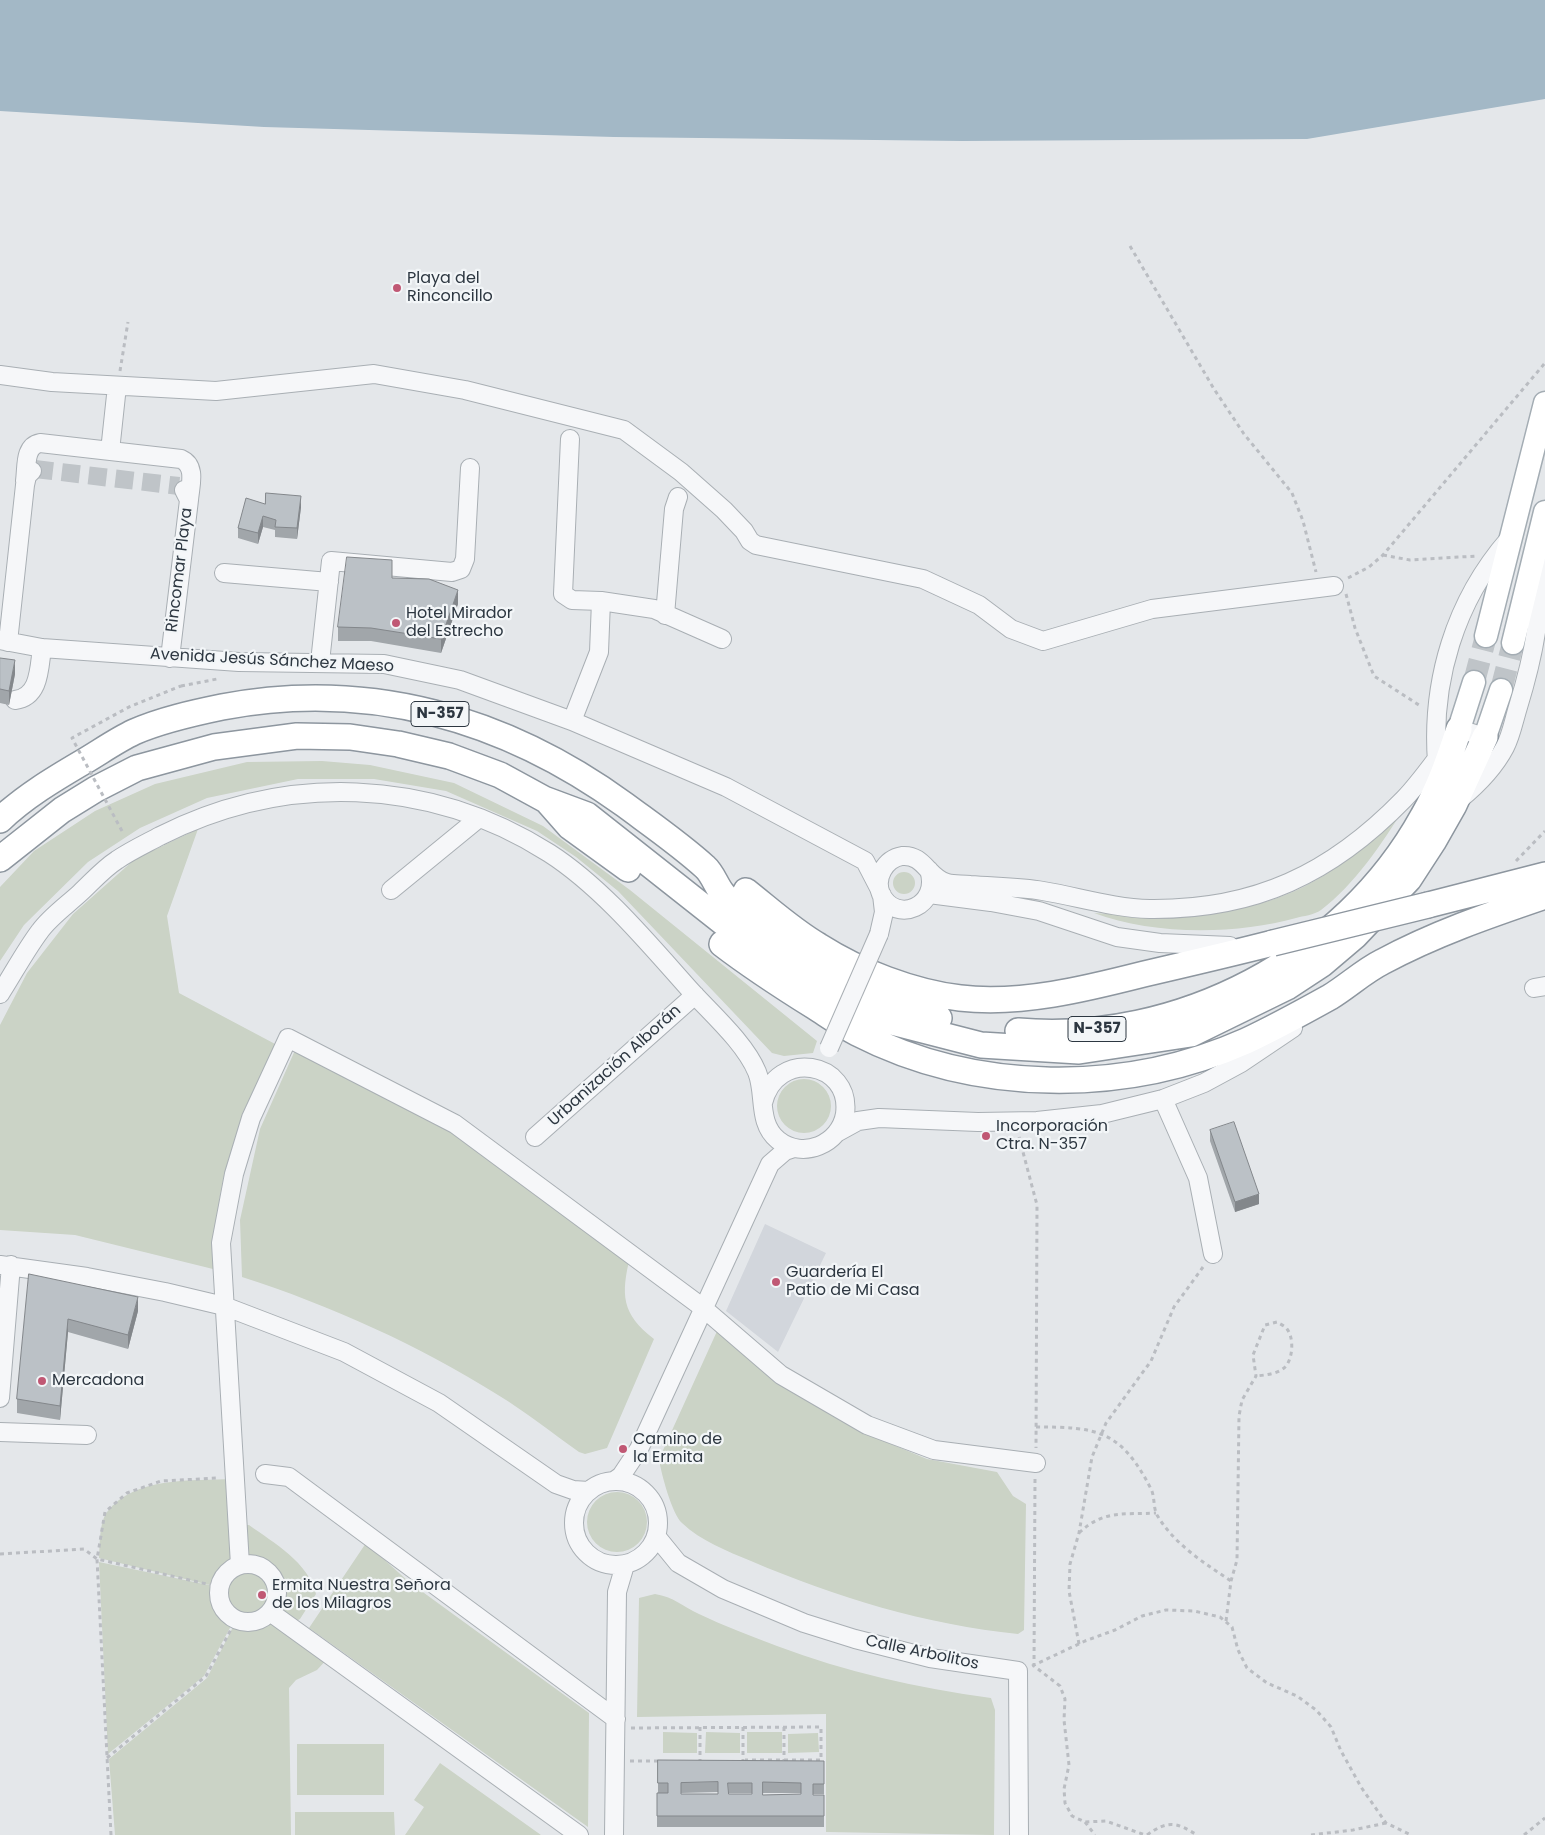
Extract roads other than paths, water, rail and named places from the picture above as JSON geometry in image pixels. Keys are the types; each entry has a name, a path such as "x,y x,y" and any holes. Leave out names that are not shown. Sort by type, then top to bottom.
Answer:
{"highway":[{"name":"N-357","path":"0,820 48,783 135,732 195,713 264,700 306,697 363,699 429,710 488,729 532,748 572,769 624,805 708,869 723,894 772,933 827,971 880,998 928,1015 982,1028 1029,1032 1085,1031 1130,1025 1184,1012 1273,971 1334,926 1381,878 1423,817 1439,785 1459,729"},
{"name":"N-357","path":"0,860 62,810 137,768 181,755 250,741 297,736 350,737 398,744 449,756 483,769 544,799 587,815 758,950 815,988 876,1018 981,1045 1079,1051 1190,1034 1287,987 1322,964 1354,936 1408,879 1433,842 1454,805 1485,737"},
{"path":"544,799 570,827 611,856 754,968 857,1033 905,1053 959,1069 1046,1080 1129,1076 1190,1061 1246,1041 1330,997 1380,963 1424,941 1481,918 1545,896"},
{"path":"708,869 730,879 818,946 850,963 886,979 938,994 962,998 1037,996 1088,988 1273,944 1545,875"}],"main road":[{"path":"1486,636 1545,402"},
{"path":"1513,643 1541,529"},
{"path":"1459,729 1474,682"},
{"path":"1485,737 1501,690"}],"street":[{"path":"0,375 52,382 216,392 374,374 465,390 624,430 681,472 724,510 744,531 750,541 756,544 923,579 979,605 1011,629 1043,641 1152,609 1334,586"},
{"path":"3,644 30,475 29,451 36,443 110,451 117,386"},
{"path":"570,439 562,590 565,597 572,600 602,601 642,606 722,639"},
{"name":"Rincomar Playa","path":"110,451 185,460 191,471 184,493 170,658"},
{"path":"320,662 331,561 452,572 461,569 464,564 470,468"},
{"path":"665,615 674,510 678,496"},
{"path":"1454,805 1480,782 1505,747 1527,676 1540,620 1541,529"},
{"path":"1439,785 1436,714 1444,666 1455,627 1466,602 1512,530"},
{"path":"224,574 329,582"},
{"path":"572,721 599,652 602,601"},
{"name":"Avenida Jesús Sánchez Maeso","path":"3,644 239,662 384,664 460,680 572,721 726,787 865,861"},
{"path":"15,700 27,696 35,686 42,648"},
{"path":"910,909 894,907 880,892 865,861 909,856 922,862 934,876 949,883 1043,891 1119,906 1150,908 1218,906 1258,895 1293,882 1336,857 1404,798 1459,729 1485,737"},
{"path":"0,994 41,930 114,862 196,818 244,803 292,794 328,792 398,796 430,803 478,818 515,834 550,854 582,878 695,995 743,1049 755,1067 762,1084 763,1113 770,1131 780,1142 794,1148"},
{"path":"391,890 478,818"},
{"path":"819,1070 881,930 881,871 893,859"},
{"path":"881,930 899,915 924,901 932,886 929,870"},
{"path":"929,894 991,902 1039,911 1117,937 1160,944 1219,947 1273,944"},
{"name":"Urbanización Alborán","path":"535,1137 695,995"},
{"path":"614,1481 621,1476 639,1449 702,1308 770,1164 785,1150 814,1148 858,1121 879,1118 978,1122 1067,1119 1102,1114 1163,1099 1204,1083 1241,1063 1319,1010 1330,997"},
{"path":"240,1565 221,1243 234,1174 251,1118 288,1038 455,1124 702,1308 781,1375 867,1425 934,1450 1036,1463"},
{"path":"763,1103 770,1084 785,1071 804,1067 819,1070 831,1077 843,1094 845,1113 838,1132"},
{"path":"1163,1099 1198,1178 1213,1254"},
{"path":"770,1131 770,1164"},
{"path":"0,1398 6,1265 166,1292 224,1306 344,1352 440,1403 556,1484 566,1494 574,1517"},
{"path":"0,1432 87,1435"},
{"path":"637,1486 639,1449"},
{"path":"265,1474 289,1478 616,1724"},
{"path":"604,1565 624,1565 643,1556 656,1536 658,1520 652,1500 637,1486 627,1482 614,1481 598,1485 589,1491 576,1507 574,1517 574,1527 580,1546 591,1558 604,1565 612,1577 617,1592"},
{"path":"556,1484 573,1490 589,1491"},
{"name":"Calle Arbolitos","path":"656,1536 678,1563"},
{"name":"Calle Arbolitos","path":"643,1556 678,1563 723,1589 804,1624 930,1658 1018,1671 1019,1835"},
{"path":"240,1565 258,1566 272,1578 277,1595 270,1612 254,1622 236,1620 222,1607 219,1597 220,1587 227,1573 240,1565"},
{"path":"614,1835 617,1592 624,1565"},
{"path":"270,1612 579,1835"}],"water":[{"path":"0,0 1545,0 1545,99 1307,139 962,141 614,137 264,127 0,111"}],"tunnel":[{"path":"35,469 179,486"},
{"path":"1474,682 1486,636"},
{"path":"1501,690 1513,643"}],"place":[{"name":"Playa del Rinconcillo","path":"397,288"},
{"name":"Hotel Mirador del Estrecho","path":"396,623"},
{"name":"Incorporación Ctra. N-357","path":"986,1136"},
{"name":"Guardería El Patio de Mi Casa","path":"776,1282"},
{"name":"Mercadona","path":"42,1381"},
{"name":"Camino de la Ermita","path":"623,1449"},
{"name":"Ermita Nuestra Señora de los Milagros","path":"262,1595"}]}
